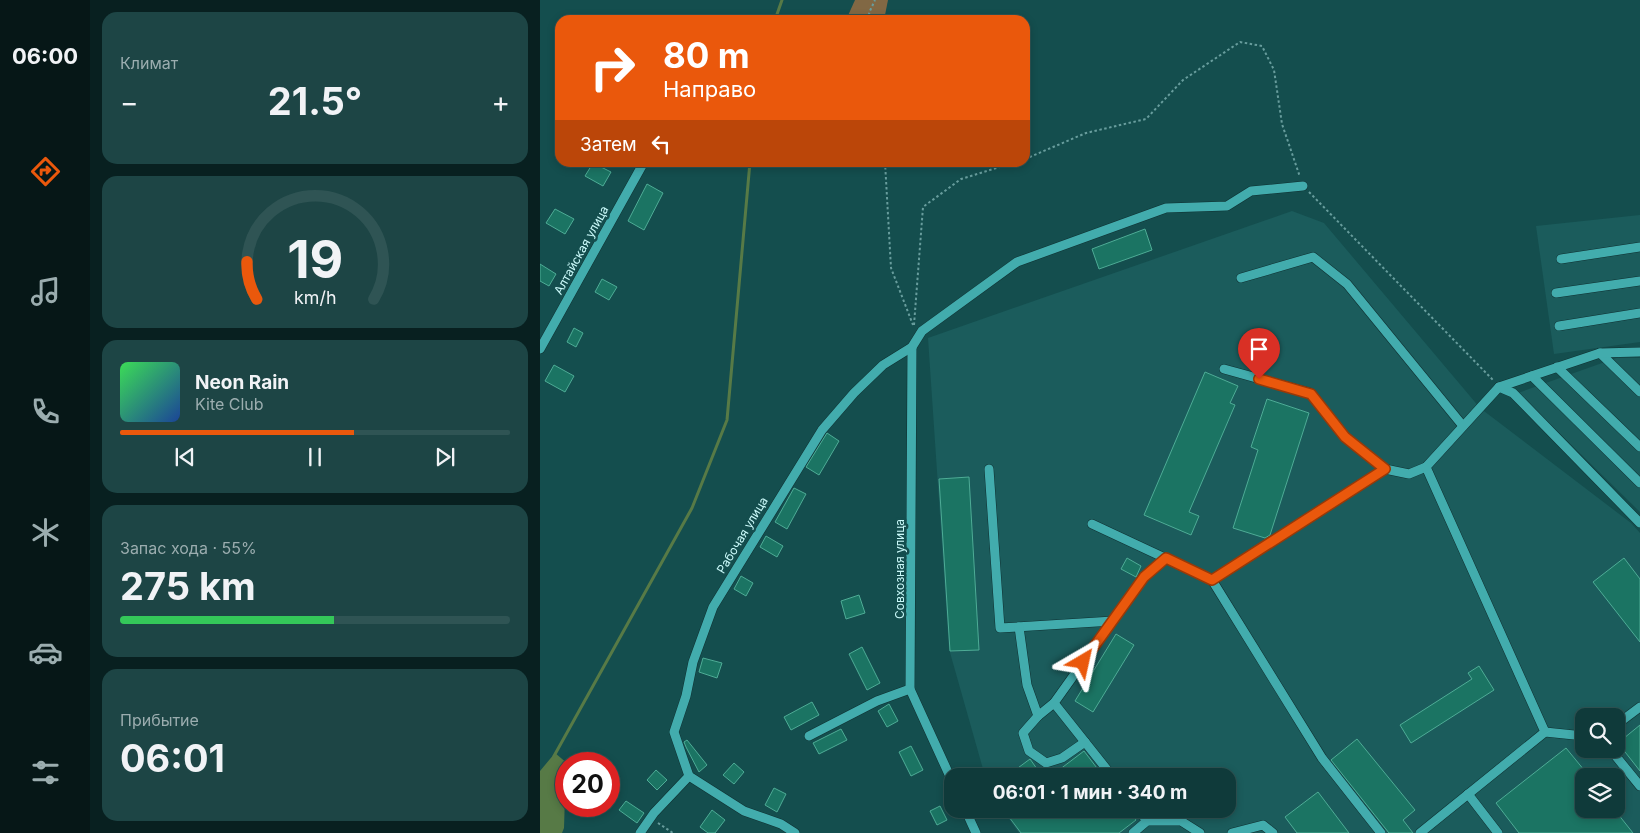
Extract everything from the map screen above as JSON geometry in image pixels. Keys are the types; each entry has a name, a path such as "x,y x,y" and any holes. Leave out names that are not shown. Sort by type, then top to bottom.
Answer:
{"street":[{"name":"Алтайская улица","path":"540,349 641,167"},
{"path":"912,347 922,331 1018,262 1166,208 1227,206 1251,191 1303,186"},
{"path":"1561,259 1640,247"},
{"path":"1241,278 1313,257 1347,284 1463,426"},
{"path":"1556,293 1640,281"},
{"path":"1559,326 1640,313"},
{"name":"Совхозная улица","path":"912,347 910,689 946,768"},
{"name":"Рабочая улица","path":"689,776 674,732 686,696 693,662 713,607 822,430 854,393 883,365 912,347"},
{"path":"1224,369 1311,394 1345,437 1385,469 1409,474 1426,467 1499,387 1600,353 1640,352"},
{"path":"1600,353 1640,392"},
{"path":"1557,367 1640,447"},
{"path":"1532,376 1640,483"},
{"path":"1499,387 1513,393 1640,523"},
{"path":"1426,467 1545,732"},
{"path":"989,469 1000,628 1113,621"},
{"path":"1212,580 1385,469"},
{"path":"1092,524 1212,580 1322,758 1381,833"},
{"path":"1085,742 1062,758 1046,763 1029,751 1023,733 1038,716 1054,703 1144,577 1166,558"},
{"path":"1019,627 1026,684 1038,716"},
{"path":"809,736 877,701 910,689"},
{"path":"1054,703 1106,768"},
{"path":"1625,718 1640,707"},
{"path":"1420,833 1545,732 1575,735"},
{"path":"1617,758 1640,786"},
{"path":"640,833 651,817 689,776 744,811 781,824 796,833"},
{"path":"1468,794 1498,833"},
{"path":"969,818 976,833"},
{"path":"1133,833 1147,820 1181,821 1200,833"},
{"path":"1232,833 1263,825 1273,833"}],"path":[{"path":"870,15 875,0"},
{"path":"885,167 891,268 914,327 923,207 961,179 1000,167"},
{"path":"651,817 673,833"}],"shaded area":[{"path":"855,0 888,0 885,15 848,15"},
{"path":"1292,211 1324,223 1480,408 1631,523 1640,533 1640,833 1019,833 1008,818 1236,818 1236,768 983,768 949,649 928,338"},
{"path":"1640,215 1640,342 1554,354 1536,226"},
{"path":"1619,357 1640,358 1640,512 1518,393"},
{"path":"555,753 555,817 564,817 562,833 540,833 540,771"}],"building":[{"path":"591,167 601,167 611,172 603,186 585,176"},
{"path":"647,184 663,193 644,230 628,221"},
{"path":"555,209 574,219 565,234 546,223"},
{"path":"1145,229 1152,250 1099,269 1092,249"},
{"path":"540,264 556,274 549,286 540,281"},
{"path":"602,279 617,287 609,300 595,292"},
{"path":"574,328 583,333 576,347 567,342"},
{"path":"554,365 574,376 565,392 545,381"},
{"path":"1205,372 1238,386 1230,403 1235,405 1189,512 1199,516 1191,535 1144,515"},
{"path":"1267,399 1309,413 1270,535 1265,538 1233,528 1258,450 1251,447"},
{"path":"827,433 839,441 819,475 806,467"},
{"path":"969,477 979,650 950,651 939,479"},
{"path":"794,488 806,494 787,529 775,522"},
{"path":"766,536 783,546 777,557 760,547"},
{"path":"1127,558 1141,566 1136,577 1121,569"},
{"path":"1624,558 1640,579 1640,642 1593,582"},
{"path":"741,576 753,583 746,596 734,589"},
{"path":"859,595 865,613 846,619 841,601"},
{"path":"1116,634 1134,645 1093,712 1075,701"},
{"path":"862,647 880,683 867,690 849,654"},
{"path":"703,658 722,663 717,678 699,672"},
{"path":"1479,666 1494,690 1411,743 1400,725 1472,679 1468,673"},
{"path":"812,702 819,715 791,730 784,717"},
{"path":"889,704 898,721 887,727 878,711"},
{"path":"1640,725 1640,771 1625,752 1625,737"},
{"path":"841,729 847,740 819,754 813,743"},
{"path":"1357,739 1415,810 1403,820 1413,833 1389,833 1331,760"},
{"path":"687,740 707,765 699,772 684,742"},
{"path":"911,746 923,770 911,776 899,752"},
{"path":"1566,748 1582,768 1575,768 1575,818 1621,818 1633,833 1519,833 1496,803"},
{"path":"1084,751 1097,768 1062,768"},
{"path":"1030,759 1036,768 1018,768"},
{"path":"734,763 744,772 734,784 723,775"},
{"path":"656,770 667,780 657,790 647,780"},
{"path":"774,788 786,794 777,812 765,805"},
{"path":"1318,792 1349,833 1297,833 1285,817"},
{"path":"626,801 644,813 637,823 620,811"},
{"path":"940,806 944,818 947,820 937,825 930,811"},
{"path":"712,810 725,820 715,833 708,833 700,827"},
{"path":"1010,818 1135,818 1136,820 1119,833 1021,833"}],"waterway":[{"path":"777,15 782,0"},
{"path":"554,756 692,508 727,420 750,167"}],"route":[{"path":"1083,662 1144,577 1166,558 1212,580 1385,469 1345,437 1311,394 1259,379"}]}
